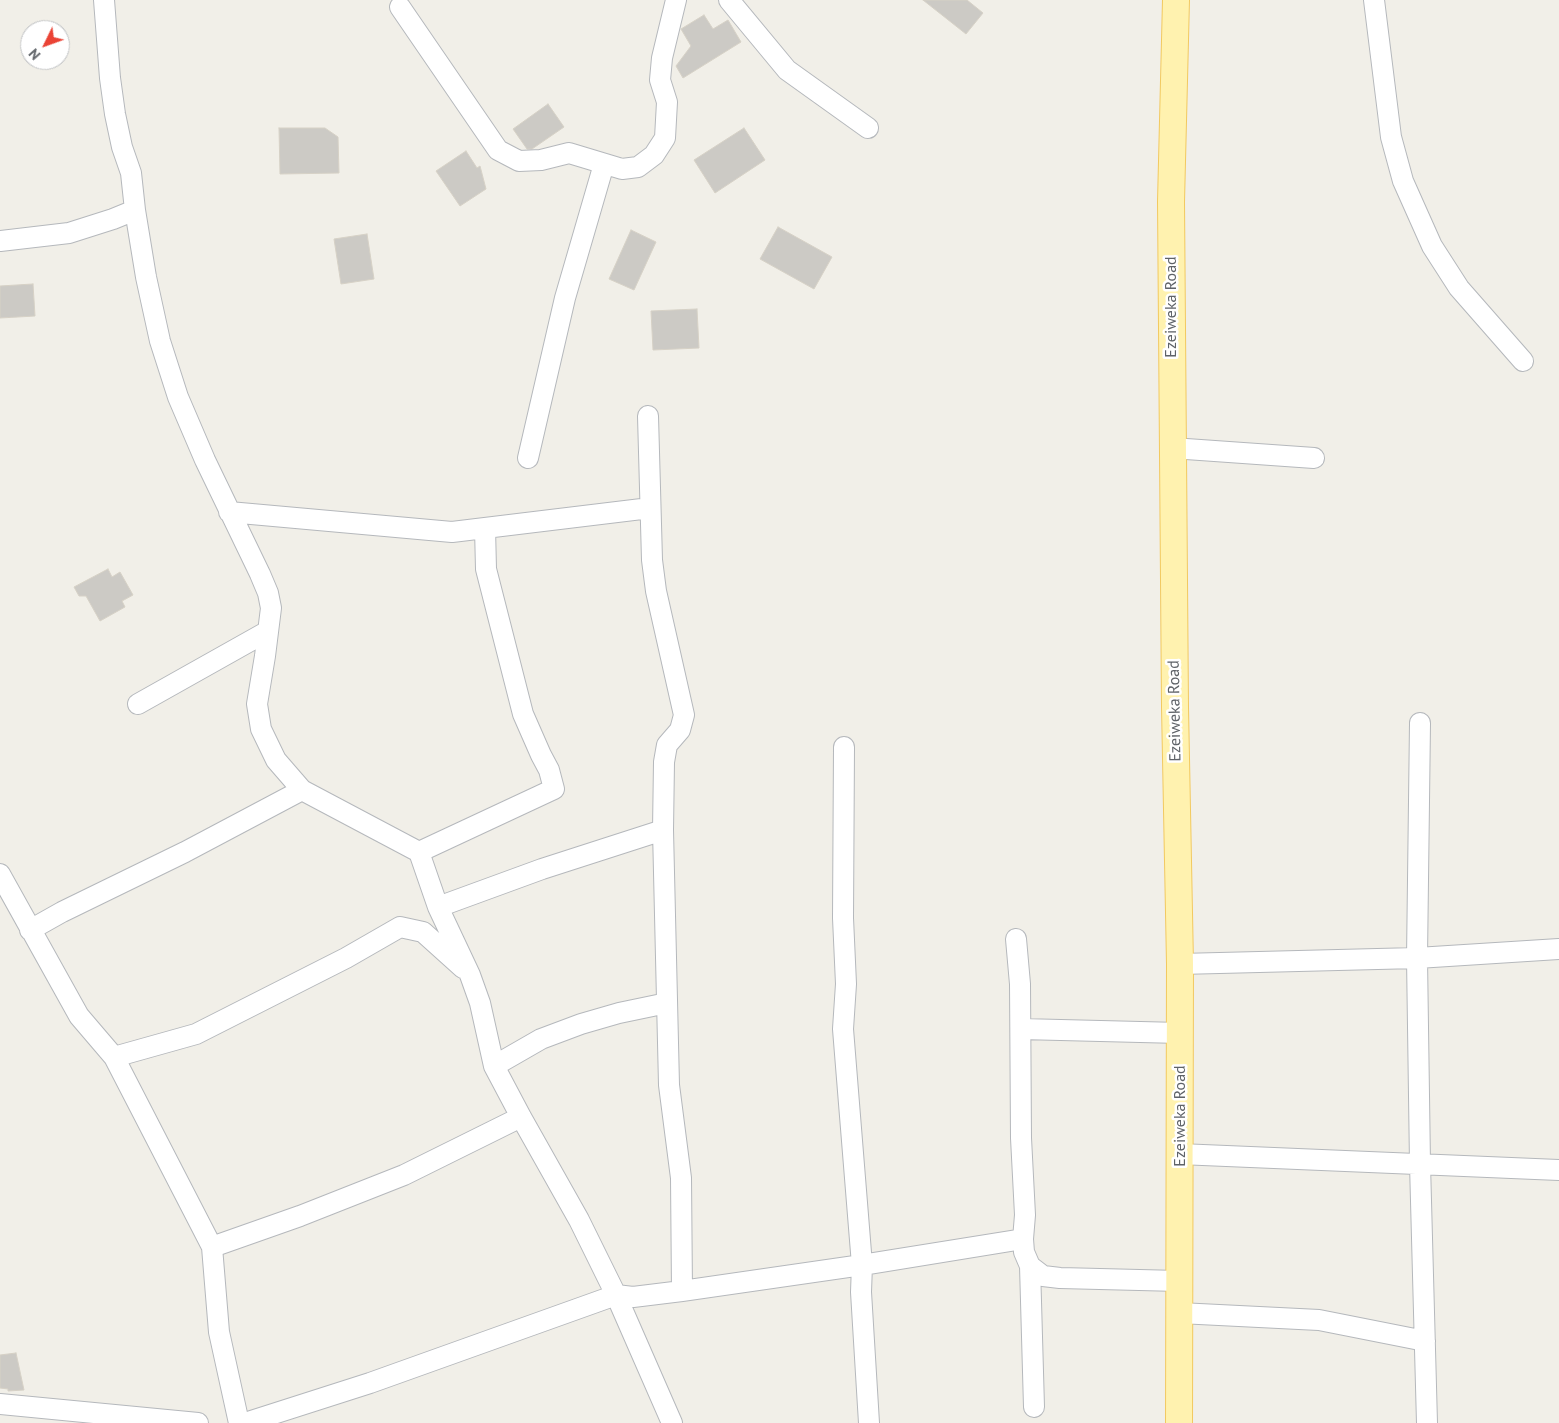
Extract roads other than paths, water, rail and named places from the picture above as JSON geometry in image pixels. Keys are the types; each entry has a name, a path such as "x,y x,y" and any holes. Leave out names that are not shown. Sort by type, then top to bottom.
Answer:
{"main road":[{"name":"Ezeiweka Road","path":"1176,0 1171,202 1172,448 1180,964 1179,1423"}],"street":[{"path":"104,0 114,105 122,147 131,173 146,277 160,341 178,397 229,512 268,593 271,608 266,656 256,704 261,729 276,760 302,790 419,852 438,907 470,975 480,1003 494,1066 579,1220 616,1295 672,1423"},
{"path":"400,7 498,150 518,161 541,160 569,153 622,169 638,167 654,155 665,138 667,102 660,80 662,58 676,0"},
{"path":"729,0 787,70 868,128"},
{"path":"1374,0 1391,137 1403,181 1432,246 1459,288 1523,361"},
{"path":"528,458 565,298 604,164"},
{"path":"0,241 69,233 135,210"},
{"path":"648,416 652,560 656,591 684,715 680,730 667,745 665,753 663,830 668,1085 681,1178 682,1291"},
{"path":"1172,448 1314,458"},
{"path":"229,512 452,532 650,508"},
{"path":"419,852 554,788 549,770 523,714 486,569 485,528"},
{"path":"138,704 268,631"},
{"path":"1420,723 1417,958 1427,1423"},
{"path":"844,747 843,918 846,984 843,1029 862,1265 861,1292 869,1423"},
{"path":"30,930 62,912 185,852 302,790"},
{"path":"438,907 542,869 663,830"},
{"path":"0,874 79,1016 114,1057 212,1247 219,1332 239,1423"},
{"path":"114,1057 196,1034 346,958 400,927 423,932 470,975"},
{"path":"1016,939 1020,984 1020,1138 1025,1215 1023,1239 1024,1252 1030,1266 1034,1407"},
{"path":"1180,964 1417,958 1559,949"},
{"path":"494,1066 541,1040 581,1024 619,1013 666,1003"},
{"path":"1021,1029 1180,1033"},
{"path":"212,1247 300,1216 404,1175 521,1117"},
{"path":"1179,1154 1559,1170"},
{"path":"245,1423 370,1383 616,1295 633,1297 682,1291 1023,1239"},
{"path":"1030,1266 1043,1276 1060,1278 1179,1281"},
{"path":"1179,1314 1319,1320 1425,1341"},
{"path":"0,1404 198,1423"}]}
